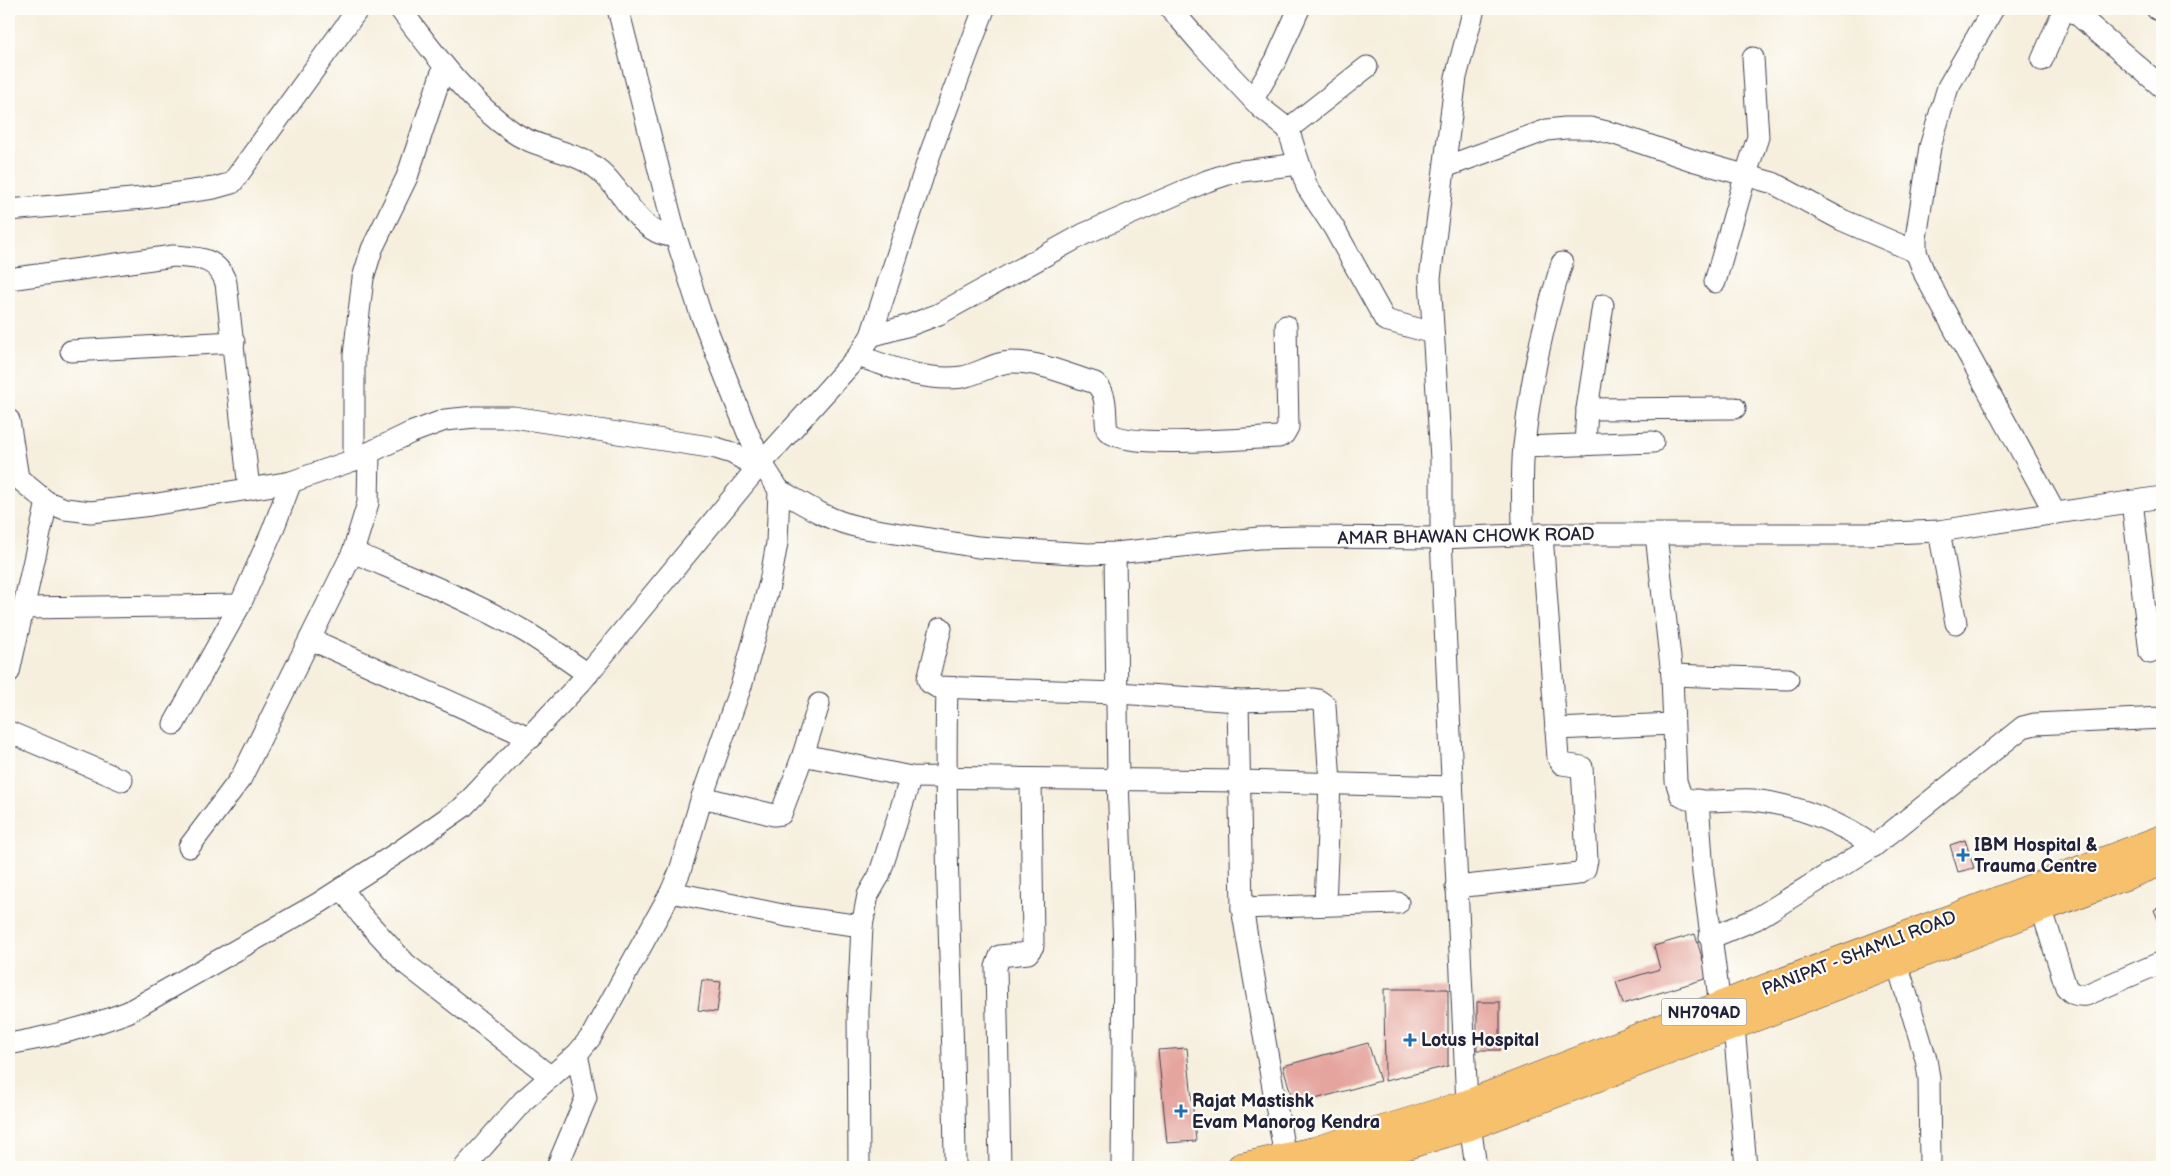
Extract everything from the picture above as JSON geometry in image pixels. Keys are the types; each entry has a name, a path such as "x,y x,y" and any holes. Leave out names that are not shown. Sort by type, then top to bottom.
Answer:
{"highway":[{"name":"PANIPAT - SHAMLI ROAD","path":"1334,1167 1727,1016 2162,839"},
{"name":"PANIPAT - SHAMLI ROAD","path":"1727,1016 1897,963 2162,862"},
{"name":"PANIPAT - SHAMLI ROAD","path":"1241,1167 1468,1115"}],"street":[{"path":"9,210 143,198 214,188 232,183 358,9"},
{"path":"400,9 465,91 514,133 580,159 599,170 635,213 646,223 658,232 676,237"},
{"path":"465,1167 523,1101 577,1054 591,1037 671,892 680,871 702,797 742,683 770,582 776,543 779,490 760,464 700,312 676,237 618,9"},
{"path":"9,1044 47,1037 99,1023 128,1012 342,888 463,807 531,738 588,674 760,464 858,356 871,336 930,154 984,9"},
{"path":"1171,9 1253,99 1288,129 1308,187 1334,228 1385,320 1433,333"},
{"path":"1253,99 1276,60 1299,9"},
{"path":"1474,9 1456,77 1430,278 1441,459 1441,538 1456,887 1468,1115 1476,1167"},
{"path":"1993,9 1948,87 1938,116 1930,147 1916,238 1916,252 1926,275 2055,513"},
{"path":"2042,60 2064,9"},
{"path":"2071,9 2162,87"},
{"path":"2157,9 2162,9"},
{"path":"1716,282 1758,137 1753,58"},
{"path":"189,847 241,778 354,552 368,503 362,457 354,355 363,278 375,242 407,177 444,66"},
{"path":"1288,129 1367,67"},
{"path":"1444,167 1547,130 1590,128 1773,183 1842,220 1916,252"},
{"path":"871,336 910,325 939,314 1084,234 1207,181 1234,172 1299,164"},
{"path":"9,279 173,256 199,258 214,264 223,273 226,283 249,489"},
{"path":"1456,887 1578,874 1585,869 1582,767 1562,764 1558,761 1524,447 1531,396 1549,305 1562,263"},
{"path":"1585,445 1587,409 1603,305"},
{"path":"858,356 915,375 927,376 962,377 1010,362 1051,368 1095,383 1100,387 1103,392 1107,430 1111,435 1118,437 1143,441 1168,441 1279,436 1284,434 1288,427 1286,326"},
{"path":"71,351 234,342"},
{"path":"1587,409 1735,408"},
{"path":"9,420 13,476 47,502 66,509 91,512 291,482 362,457 410,433 446,420 475,417 513,417 724,450 760,464"},
{"path":"1524,447 1653,442"},
{"path":"174,724 240,605 272,532 291,482"},
{"name":"AMAR BHAWAN CHOWK ROAD","path":"779,490 824,515 845,524 978,547 1040,552 1115,553 1259,538 1441,538 1532,534 1867,534 1939,531 2162,497"},
{"path":"2132,501 2150,653"},
{"path":"9,672 47,502"},
{"path":"1939,531 1956,623"},
{"path":"1656,534 1672,675 1673,724 1678,791 1685,798 1698,800 1751,800 1786,806 1818,815 1849,829 1874,846"},
{"path":"354,552 475,605 508,622 588,674"},
{"path":"1115,553 1118,779 1124,950 1122,1167"},
{"path":"24,608 240,605"},
{"path":"941,628 928,679 934,686 947,688 1118,693 1238,701 1313,699 1322,702 1325,705 1330,783 1325,905"},
{"path":"310,639 531,738"},
{"path":"1672,675 1788,680"},
{"path":"947,688 945,777 955,1167"},
{"path":"1238,701 1242,908 1285,1158"},
{"path":"702,797 774,815 781,814 819,704"},
{"path":"1710,938 1756,919 1874,846 2023,727 2035,724 2162,718"},
{"path":"1556,729 1673,724"},
{"path":"9,732 122,780"},
{"path":"803,754 911,777 1240,781 1452,787"},
{"path":"859,1167 858,1011 862,926 868,895 879,876 911,777"},
{"path":"1000,1167 996,967 1000,956 1028,953 1033,946 1031,779"},
{"path":"1698,800 1710,938 1727,1016 1746,1167"},
{"path":"342,888 361,915 406,964 551,1077"},
{"path":"671,892 787,916 862,926"},
{"path":"1242,908 1398,903"},
{"path":"2042,908 2066,987 2071,993 2078,996 2086,995 2162,962"},
{"path":"1897,963 1926,1059 1929,1078 1930,1164"},
{"path":"557,1167 586,1098 577,1054"}],"building":[{"path":"1965,840 1974,868 1958,872 1950,845"},
{"path":"2162,906 2162,929 2154,910"},
{"path":"1695,934 1708,978 1623,1004 1616,982 1660,969 1654,946"},
{"path":"702,980 721,982 717,1012 698,1010"},
{"path":"1384,989 1448,989 1448,1066 1385,1081"},
{"path":"1477,1002 1500,1002 1500,1050 1477,1050"},
{"path":"1368,1043 1380,1081 1294,1105 1283,1066"},
{"path":"1187,1048 1196,1141 1167,1143 1158,1050"}],"place":[{"name":"IBM Hospital & Trauma Centre","path":"1963,855"},
{"name":"Lotus Hospital","path":"1410,1040"},
{"name":"Rajat Mastishk Evam Manorog Kendra","path":"1181,1111"}]}
